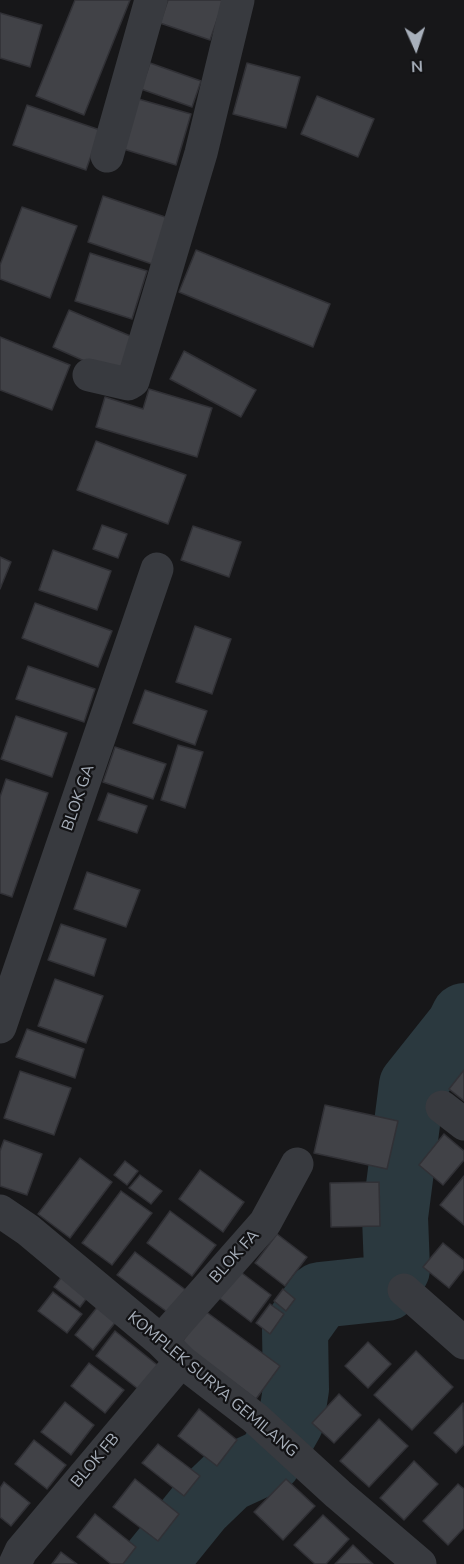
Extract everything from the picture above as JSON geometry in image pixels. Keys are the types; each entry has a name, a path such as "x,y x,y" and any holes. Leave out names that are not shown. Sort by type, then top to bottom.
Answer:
{"street":[{"path":"107,156 151,0"},
{"path":"89,375 128,384 133,381 201,153 238,0"},
{"name":"BLOK GA","path":"0,1027 157,569"},
{"name":"BLOK FA","path":"171,1351 265,1223 297,1164"},
{"name":"KOMPLEK SURYA GEMILANG","path":"0,1211 28,1230 265,1428 420,1564"},
{"path":"404,1290 464,1342"},
{"name":"BLOK FB","path":"15,1564 21,1551 171,1351"}],"building":[{"path":"75,0 130,0 84,115 36,96"},
{"path":"168,0 224,0 210,40 160,23"},
{"path":"0,13 42,25 30,67 0,58"},
{"path":"150,63 201,81 192,107 141,89"},
{"path":"247,63 300,77 286,128 233,114"},
{"path":"317,96 374,119 358,157 301,134"},
{"path":"135,98 191,114 176,165 120,148"},
{"path":"27,105 100,130 86,170 13,145"},
{"path":"103,196 168,218 152,264 88,242"},
{"path":"22,207 77,226 50,298 0,279 0,265"},
{"path":"196,250 330,304 313,347 179,292"},
{"path":"90,253 147,271 132,319 75,301"},
{"path":"69,310 135,338 118,376 53,347"},
{"path":"0,337 70,365 52,410 0,390"},
{"path":"184,351 256,390 241,417 170,379"},
{"path":"149,389 212,408 197,457 96,427 105,397 143,409"},
{"path":"96,441 186,475 168,524 77,490"},
{"path":"102,525 127,534 118,558 93,549"},
{"path":"193,526 241,542 229,577 181,560"},
{"path":"53,550 111,571 97,610 39,590"},
{"path":"0,557 11,562 0,589"},
{"path":"35,603 112,631 98,667 22,638"},
{"path":"195,626 231,639 212,694 176,682"},
{"path":"28,666 95,689 84,722 16,699"},
{"path":"145,690 207,711 195,745 133,723"},
{"path":"16,716 67,733 52,777 1,759"},
{"path":"178,745 203,752 185,808 161,800"},
{"path":"115,747 166,764 153,799 103,782"},
{"path":"6,779 48,793 12,897 0,893 0,797"},
{"path":"108,793 147,806 137,833 98,820"},
{"path":"87,872 140,890 126,927 74,909"},
{"path":"61,924 106,939 94,976 48,960"},
{"path":"55,979 103,996 86,1043 38,1026"},
{"path":"27,1029 84,1049 75,1078 16,1057"},
{"path":"464,1070 464,1101 449,1089"},
{"path":"20,1071 71,1088 54,1135 4,1118"},
{"path":"325,1105 398,1121 387,1169 314,1153"},
{"path":"444,1134 464,1151 464,1160 443,1185 419,1165"},
{"path":"4,1140 42,1154 27,1195 0,1186 0,1151"},
{"path":"80,1158 112,1182 70,1238 38,1214"},
{"path":"125,1161 138,1171 127,1185 114,1175"},
{"path":"200,1170 244,1202 223,1232 179,1199"},
{"path":"140,1175 162,1191 151,1204 129,1188"},
{"path":"464,1176 464,1225 440,1205"},
{"path":"379,1182 380,1226 331,1227 330,1183"},
{"path":"121,1191 152,1213 112,1265 82,1243"},
{"path":"170,1211 216,1245 192,1276 147,1243"},
{"path":"277,1234 307,1257 285,1286 255,1263"},
{"path":"443,1243 464,1260 464,1269 449,1288 423,1267"},
{"path":"135,1252 187,1291 170,1314 117,1275"},
{"path":"234,1267 271,1295 251,1322 214,1294"},
{"path":"63,1275 89,1295 80,1307 54,1287"},
{"path":"283,1289 295,1299 286,1311 274,1301"},
{"path":"53,1292 82,1314 67,1333 38,1311"},
{"path":"270,1304 284,1314 270,1334 256,1323"},
{"path":"99,1305 118,1319 93,1350 75,1335"},
{"path":"205,1311 280,1366 256,1399 181,1343"},
{"path":"115,1331 161,1368 142,1392 96,1356"},
{"path":"368,1342 391,1364 368,1388 345,1366"},
{"path":"416,1351 453,1387 412,1430 374,1395"},
{"path":"89,1363 124,1390 105,1413 71,1386"},
{"path":"339,1394 361,1415 334,1443 312,1423"},
{"path":"65,1402 94,1425 71,1455 41,1432"},
{"path":"463,1403 464,1444 456,1453 434,1433"},
{"path":"199,1409 237,1440 217,1466 178,1436"},
{"path":"379,1419 408,1446 369,1487 340,1461"},
{"path":"34,1440 66,1465 47,1489 15,1464"},
{"path":"158,1444 200,1476 184,1496 142,1463"},
{"path":"414,1461 438,1484 404,1520 380,1498"},
{"path":"135,1479 179,1514 158,1541 113,1507"},
{"path":"286,1479 315,1506 283,1540 254,1512"},
{"path":"4,1482 30,1503 11,1526 0,1517 0,1488"},
{"path":"458,1484 464,1489 464,1528 448,1545 423,1521"},
{"path":"95,1514 136,1547 123,1564 111,1564 77,1537"},
{"path":"323,1515 349,1539 326,1564 315,1564 294,1545"},
{"path":"353,1545 373,1564 335,1564"},
{"path":"61,1552 77,1564 52,1564"}],"waterway":[{"path":"153,1564 200,1506 228,1479 269,1460 291,1421 296,1389 295,1330 320,1295 386,1288 397,1269 395,1217 412,1085 459,1026 464,1016"}]}
